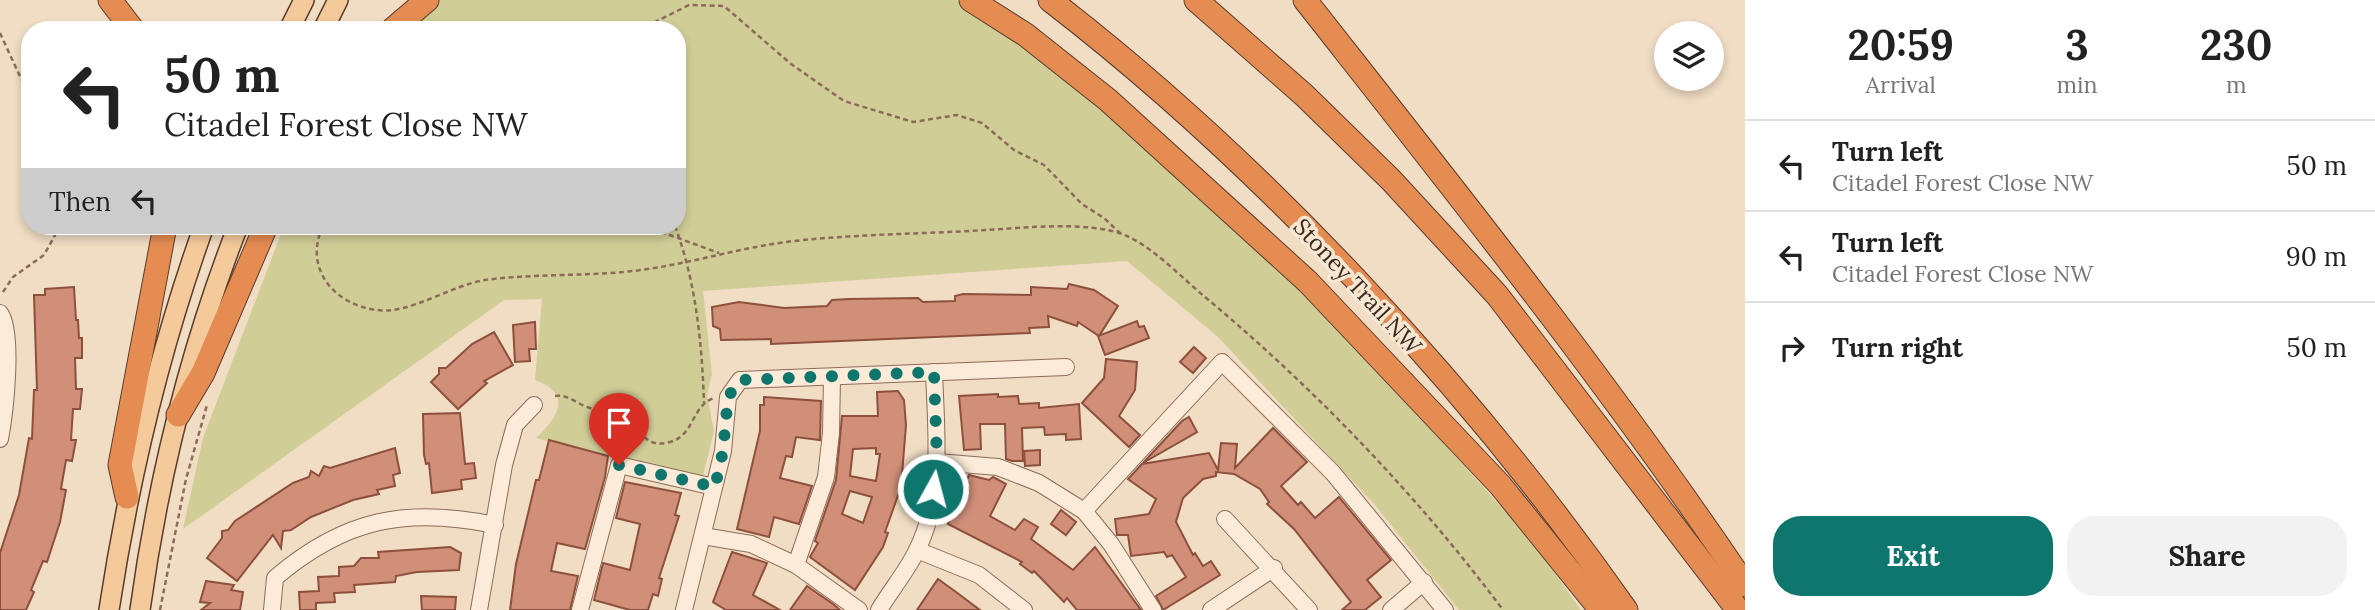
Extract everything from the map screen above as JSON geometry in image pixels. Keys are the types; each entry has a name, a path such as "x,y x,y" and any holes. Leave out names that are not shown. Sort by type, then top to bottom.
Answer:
{"highway":[{"path":"110,0 126,21"},
{"path":"402,21 427,0"},
{"path":"971,0 1026,35 1108,100 1308,282 1500,485 1601,610"},
{"name":"Stoney Trail NW","path":"1050,0 1170,100 1269,192 1352,277 1466,403 1542,496 1626,610"},
{"path":"1196,0 1304,95 1391,180 1497,295 1738,610"},
{"path":"1305,0 1578,348 1670,474 1745,585"},
{"path":"127,497 120,465 163,235"},
{"path":"178,415 203,373 261,235"}],"main road":[{"path":"294,21 304,0"},
{"path":"328,21 338,0"},
{"path":"109,610 127,497 172,322 201,235"},
{"path":"140,610 154,517 178,415 235,235"}],"street":[{"path":"0,313 5,327 6,366 0,439"},
{"path":"1084,511 1222,362 1333,473 1445,610"},
{"path":"684,610 723,451 728,397 740,380 1066,367"},
{"path":"878,610 917,550 928,517 937,462 934,372"},
{"path":"796,565 825,477 831,433 832,377"},
{"path":"479,610 505,465 515,425 534,405"},
{"path":"937,462 999,467 1038,483 1084,511 1111,544 1153,610"},
{"path":"580,610 619,465 715,487"},
{"path":"272,610 275,578 301,556 347,531 393,518 438,516 495,525"},
{"path":"1225,519 1274,568 1309,610"},
{"path":"703,536 751,544 796,565 859,610"},
{"path":"917,550 979,575 1024,610"},
{"path":"1211,610 1274,568"},
{"path":"1391,610 1424,582"}],"path":[{"path":"657,21 689,5 724,6 791,64 841,100 913,122 957,115 982,122 1014,150 1044,164 1082,204 1157,258 1238,325 1367,449 1424,512 1503,610"},
{"path":"0,33 21,78"},
{"path":"320,235 316,257 326,285 348,302 382,311 408,306 470,283 502,278 590,276 794,241 1026,227 1096,230 1122,235"},
{"path":"2,292 13,277 44,255 55,235"},
{"path":"669,235 719,253"},
{"path":"555,396 569,397 593,409 620,413 642,438 657,444 677,440 687,433 704,403 702,362 687,261 678,235"},
{"path":"704,403 714,398"},
{"path":"160,610 186,479 207,405"}],"shaded area":[{"path":"434,0 956,0 1050,60 1292,276 1532,541 1581,610 1459,610 1375,505 1217,336 1127,261 703,291 712,374 707,395 714,431 702,480 536,438 555,415 558,407 555,392 535,380 542,299 504,300 183,529 203,438 281,235 686,235 686,21 410,21"}],"building":[{"path":"1069,284 1094,290 1118,306 1099,336 1078,322 1077,326 1048,316 1049,327 1029,328 1030,333 771,344 771,339 721,340 720,329 713,326 712,307 739,302 784,308 827,306 832,300 849,299 918,298 923,302 955,301 955,296 963,294 1031,295 1031,287 1067,289"},
{"path":"74,287 76,320 79,338 82,338 82,358 75,358 76,389 82,389 80,409 73,409 71,440 76,440 72,461 66,460 61,489 66,490 60,522 47,562 43,561 31,590 34,592 26,610 0,610 0,553 19,495 29,438 32,439 34,390 37,390 34,295 45,295 45,289"},
{"path":"1137,321 1139,327 1144,326 1149,338 1105,355 1098,336"},
{"path":"535,322 536,349 529,349 530,361 515,362 513,325"},
{"path":"494,332 513,365 484,381 487,383 458,409 431,382 439,374 439,368 446,368 472,344"},
{"path":"1194,347 1206,358 1193,373 1180,362"},
{"path":"1106,359 1137,362 1135,390 1119,416 1140,435 1129,447 1082,403 1104,378"},
{"path":"898,391 904,400 906,425 901,487 885,532 888,533 883,547 855,590 810,557 818,543 815,541 836,480 842,416 878,416 877,392","holes":["876,448 876,454 880,454 876,481 850,476 853,449","850,491 872,497 863,523 842,514"]},
{"path":"998,394 998,397 1018,396 1019,404 1039,403 1039,408 1079,404 1081,439 1066,440 1066,434 1045,435 1044,427 1022,428 1023,461 1012,461 1006,459 1005,424 980,424 981,449 964,450 959,396"},
{"path":"764,397 821,401 820,440 796,437 792,457 786,456 780,478 812,486 799,524 774,517 769,537 737,529 760,431 760,405 764,405"},
{"path":"460,413 465,464 474,463 476,478 461,480 462,489 432,493 429,463 426,464 424,455 423,414"},
{"path":"1189,417 1197,432 1143,463 1182,421"},
{"path":"1273,428 1307,462 1281,486 1298,505 1301,502 1315,518 1339,497 1391,560 1367,580 1381,597 1365,610 1342,610 1351,602 1294,529 1267,504 1269,502 1260,489 1234,474 1216,472 1216,476 1203,479 1183,498 1176,522 1193,555 1195,553 1203,566 1211,561 1220,575 1163,610 1156,596 1186,577 1172,555 1167,557 1164,552 1131,556 1128,535 1117,535 1115,519 1149,514 1156,499 1128,479 1142,464 1209,453 1218,470 1221,443 1237,444 1235,468"},
{"path":"549,440 608,456 605,477 585,549 557,543 551,571 578,576 570,610 510,610 516,564 536,480 539,480"},
{"path":"395,448 400,473 393,475 395,486 377,490 379,494 353,500 311,517 291,530 283,531 281,548 273,535 237,581 207,558 222,538 222,531 228,530 235,521 293,483 309,477 311,471 319,476 324,466 330,468"},
{"path":"1040,450 1040,465 1025,466 1024,451"},
{"path":"969,475 989,480 993,477 1006,484 990,516 1015,530 1024,519 1038,527 1031,539 1073,570 1095,547 1141,610 1077,610 1067,598 1064,602 1034,571 1032,573 1020,564 1022,562 948,524"},
{"path":"625,482 681,493 675,515 679,516 659,578 662,579 658,596 653,594 648,610 630,610 594,600 603,563 630,570 640,524 616,518"},
{"path":"1061,510 1076,522 1066,535 1051,524"},
{"path":"450,547 461,553 459,570 417,572 396,576 395,582 354,585 355,592 334,593 335,602 316,603 316,610 300,610 299,592 319,591 318,577 339,576 339,567 354,566 361,558 379,558 378,552"},
{"path":"732,552 767,563 753,595 780,610 726,610 713,602"},
{"path":"938,579 956,592 980,610 917,610"},
{"path":"206,581 234,585 231,590 243,592 240,610 201,610 210,603 200,602"},
{"path":"807,586 833,604 840,610 790,610"},
{"path":"421,596 456,597 455,610 422,610"}],"route":[{"path":"619,465 715,487 723,451 728,397 740,380 934,372 937,462 933,489"}]}
